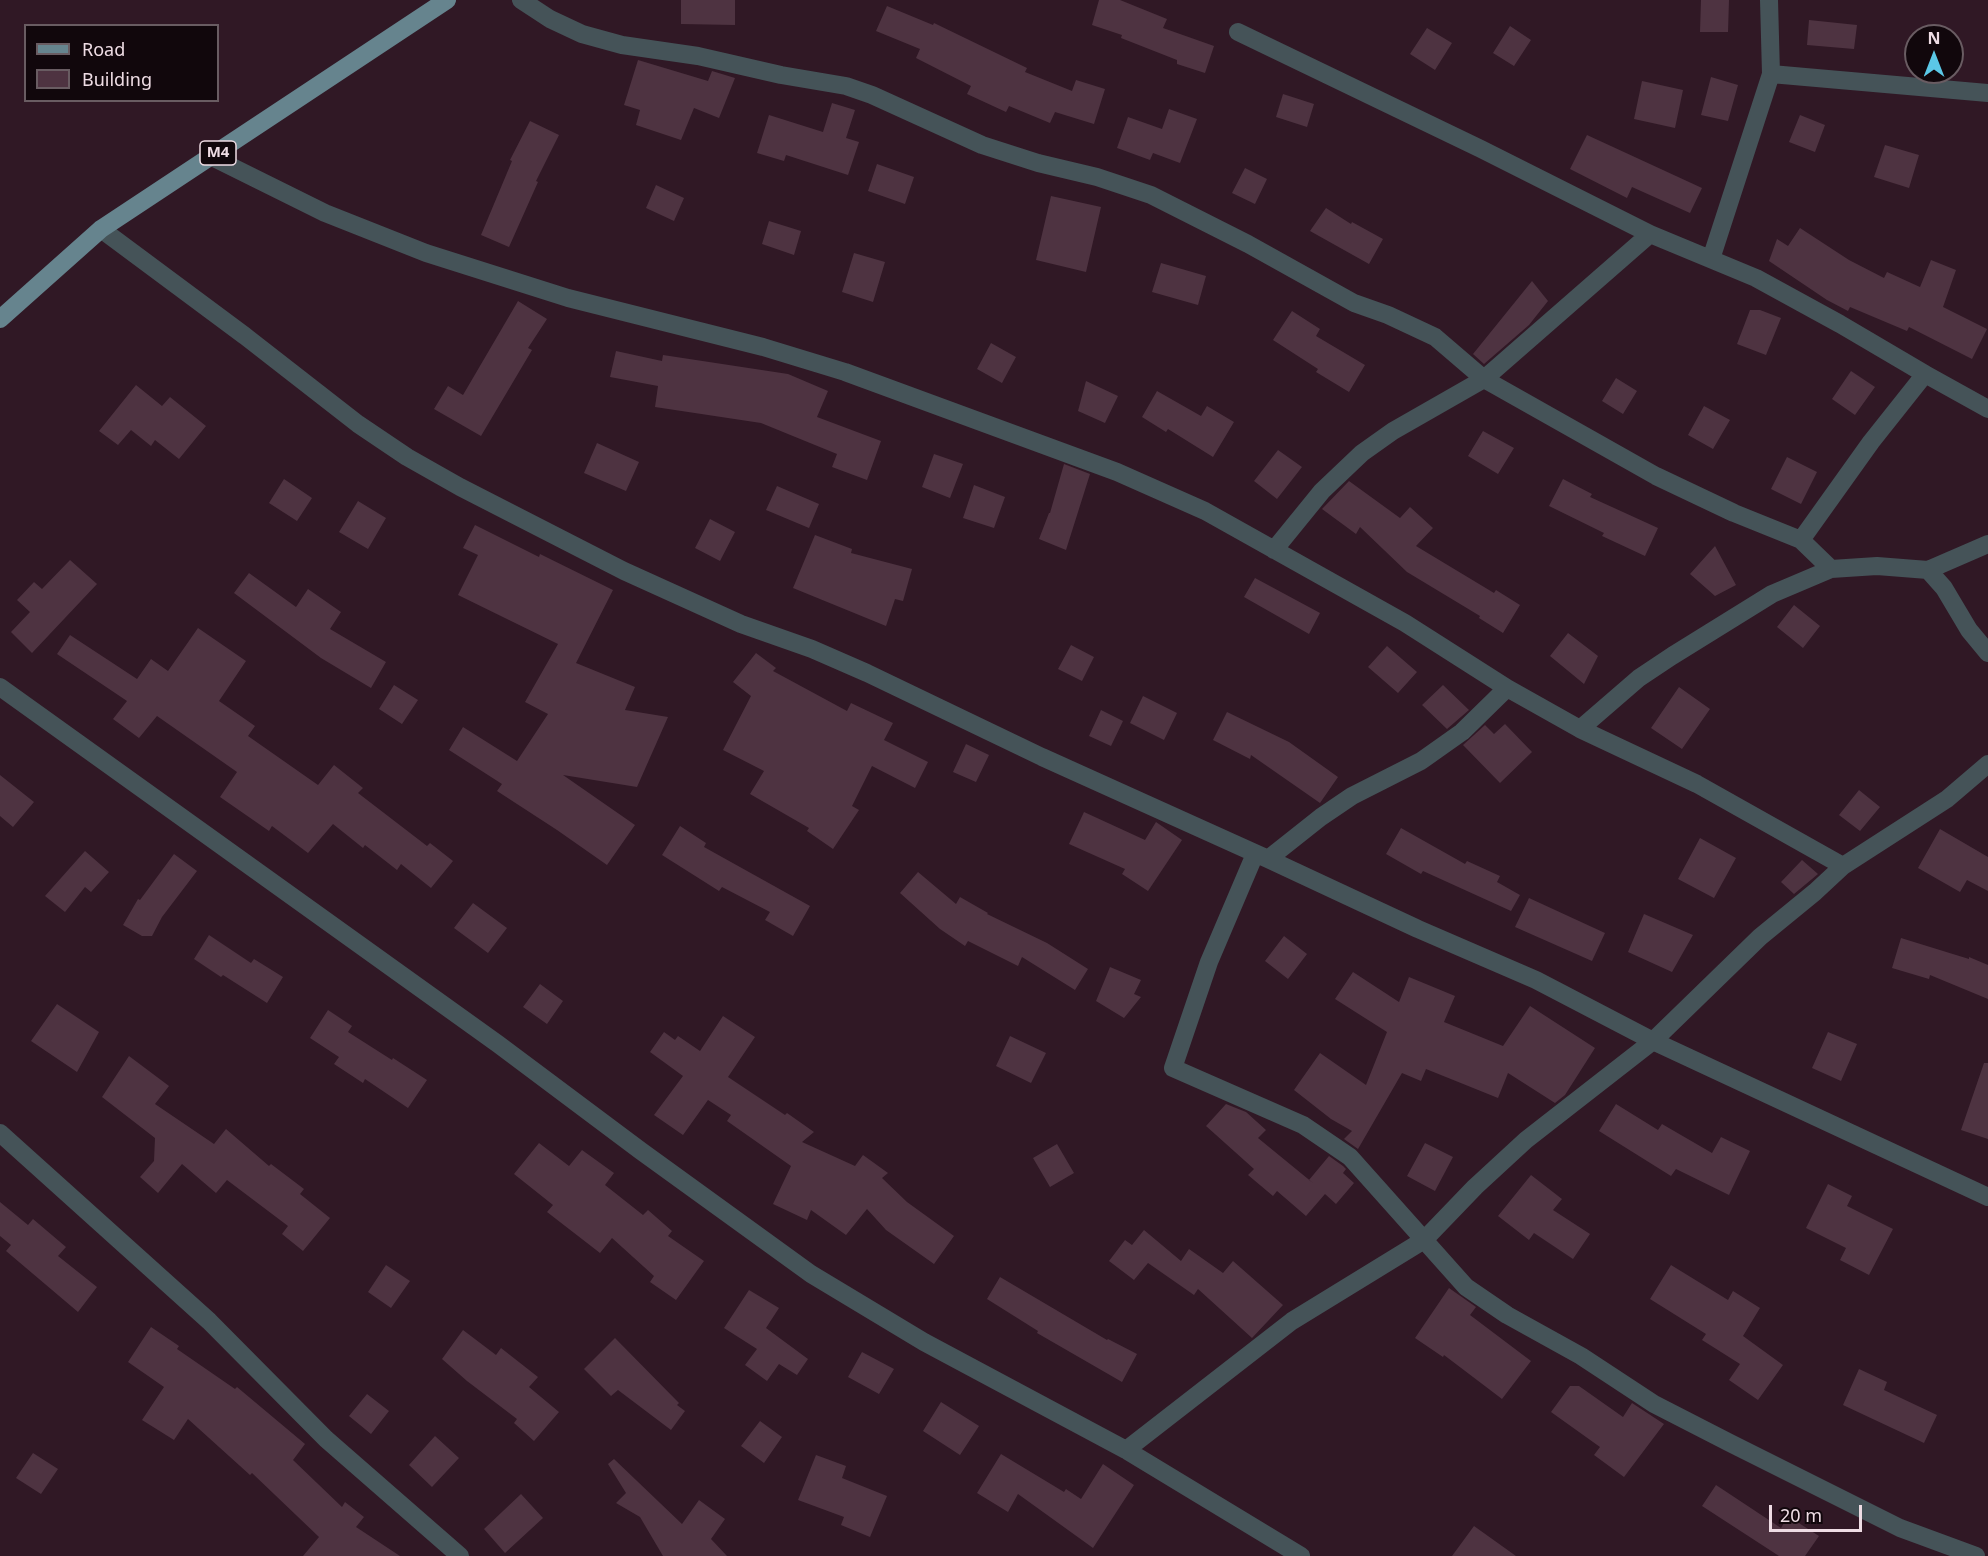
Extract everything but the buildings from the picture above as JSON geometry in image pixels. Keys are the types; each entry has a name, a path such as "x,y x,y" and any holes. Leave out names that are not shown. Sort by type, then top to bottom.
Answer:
{"main road":[{"name":"M4","path":"0,319 101,230 447,0"}],"street":[{"path":"521,0 550,19 582,34 621,45 698,56 781,75 846,86 872,95 982,145 1038,164 1097,177 1151,195 1248,244 1354,303 1388,315 1435,338 1484,379 1656,476 1734,513 1801,540 1831,569"},
{"path":"1711,259 1771,74 1769,0"},
{"path":"1238,32 1481,149 1650,234 1776,289 1988,409"},
{"path":"1771,74 1988,93"},
{"path":"212,157 325,213 426,252 568,298 845,372 1127,476 1205,512 1405,623 1508,688 1580,729 1698,784 1843,866"},
{"path":"101,230 245,336 358,424 407,457 460,488 624,571 741,624 812,649 867,673 1042,757 1418,929 1536,980 1653,1041 1988,1197"},
{"path":"1274,550 1322,490 1362,453 1393,431 1484,379 1650,234"},
{"path":"1801,540 1871,442 1925,374"},
{"path":"1580,729 1639,678 1772,594 1831,569 1877,566 1928,570 1988,544"},
{"path":"1928,570 1944,588 1969,630 1988,653"},
{"path":"0,687 461,1017 811,1274 924,1342 1126,1450 1301,1556"},
{"path":"1508,688 1462,732 1421,761 1352,796 1261,856 1209,962 1173,1068 1303,1125 1350,1157 1466,1287 1508,1315 1581,1356 1654,1404 1900,1528 1976,1556"},
{"path":"1126,1450 1292,1321 1424,1240 1475,1187 1526,1140 1653,1041 1760,937 1843,866 1947,799 1988,765"},
{"path":"0,1133 209,1321 326,1439 460,1556"}]}
